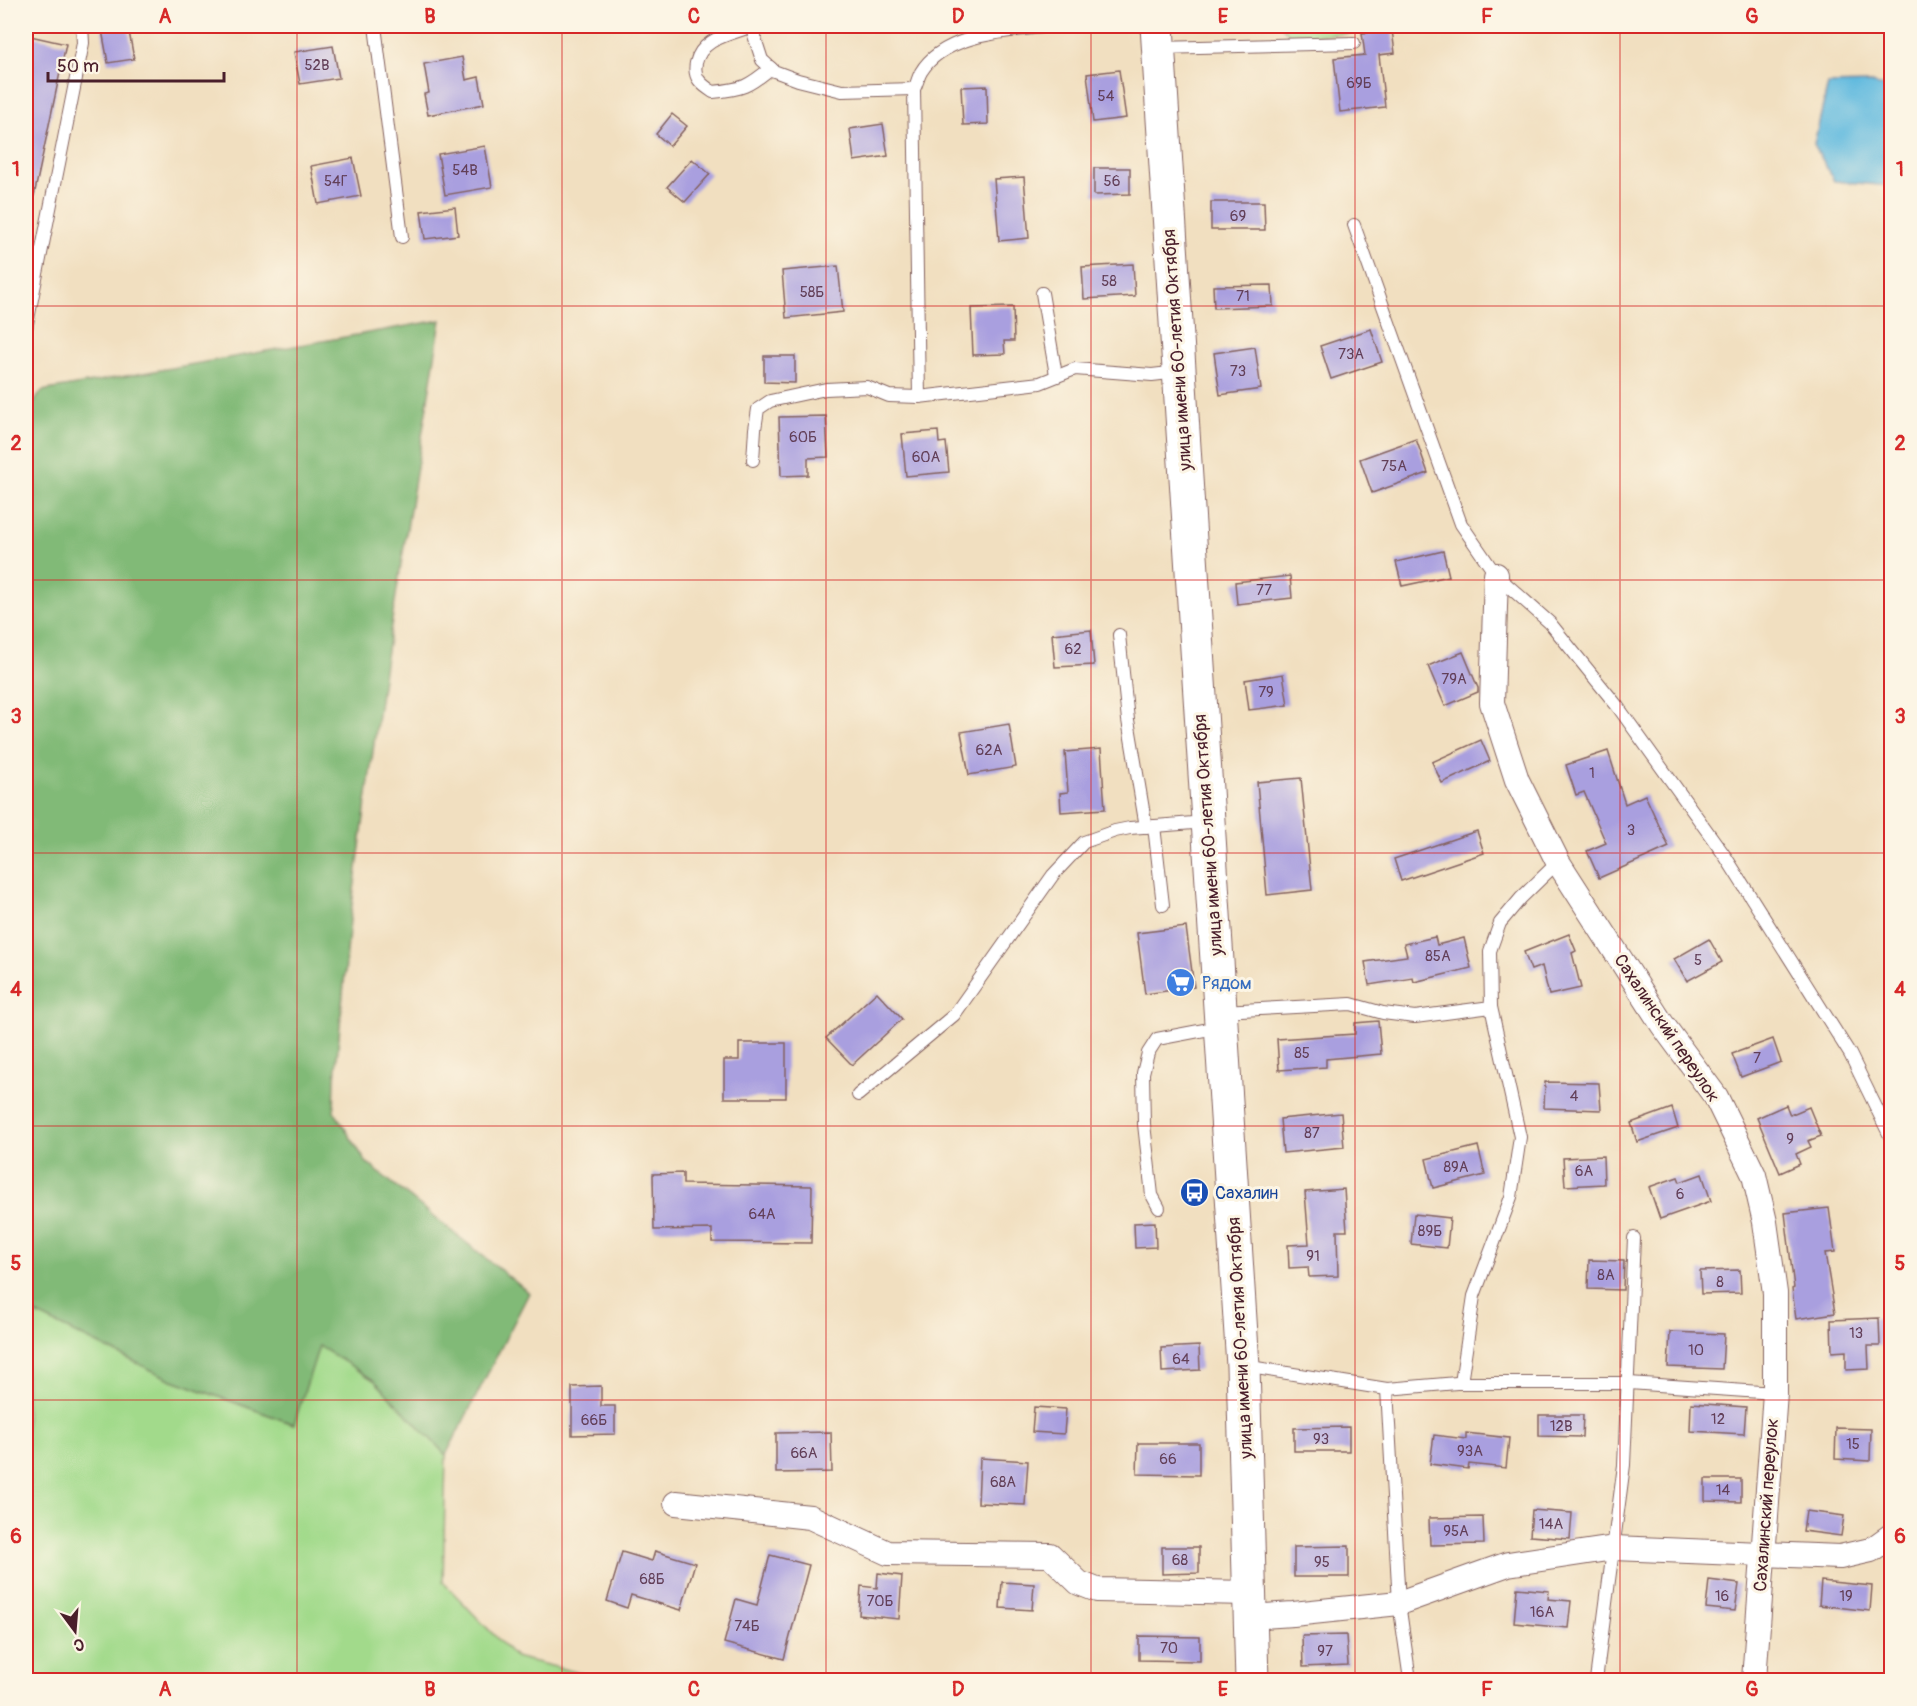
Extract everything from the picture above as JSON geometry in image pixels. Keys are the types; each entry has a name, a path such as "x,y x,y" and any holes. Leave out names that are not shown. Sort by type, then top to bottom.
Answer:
{"main road":[{"name":"улица имени 60-летия Октября","path":"1157,37 1243,1366 1252,1680"}],"street":[{"name":"Сахалинский переулок","path":"1496,575 1492,703 1517,780 1558,862 1662,1024 1716,1097 1754,1175 1765,1222 1775,1293 1775,1393 1754,1680"},
{"path":"675,1503 810,1517 888,1553 1050,1555 1079,1583 1097,1590 1250,1605 1293,1614 1399,1603 1509,1564 1614,1548 1762,1552 1840,1557 1871,1550 1892,1535"}],"lane":[{"path":"26,329 83,43 82,26"},
{"path":"375,26 402,237"},
{"path":"771,68 752,84 734,90 713,92 699,82 695,71 698,53 712,40 751,26 762,60 771,68 774,71 798,81 842,91 914,90"},
{"path":"919,397 914,90 922,71 942,51 963,40 1049,26"},
{"path":"1157,37 1354,43"},
{"path":"1354,225 1461,524 1496,575 1550,623 1618,707 1725,856 1850,1053 1892,1140"},
{"path":"1042,293 1056,375"},
{"path":"753,460 758,409 770,401 826,389 867,387 889,396 919,397 1040,382 1075,369 1152,375 1178,372"},
{"path":"1119,635 1128,720 1163,905"},
{"path":"858,1095 954,1015 1053,875 1084,842 1115,831 1207,822"},
{"path":"1461,1383 1474,1296 1511,1197 1520,1137 1491,1007 1490,951 1500,923 1521,898 1558,862"},
{"path":"1160,1208 1152,1195 1144,1124 1143,1073 1148,1053 1157,1039 1221,1019 1351,1004 1383,1013 1415,1017 1491,1007"},
{"path":"1596,1680 1624,1465 1634,1238"},
{"path":"1243,1366 1387,1389 1461,1383 1629,1383 1775,1393"},
{"path":"1387,1389 1399,1603 1410,1680"}],"green space":[{"path":"1281,26 1403,26 1402,30 1291,37"},
{"path":"441,320 385,663 350,920 334,1111 366,1162 529,1293 446,1455 374,1380 319,1346 294,1424 170,1379 26,1309 26,414 42,391"},
{"path":"26,1309 170,1379 293,1424 319,1345 374,1380 446,1455 443,1582 515,1657 608,1680 26,1680"}],"water":[{"path":"1871,83 1891,88 1891,186 1834,181 1814,144 1828,84"}],"building":[{"path":"128,26 134,59 108,63 102,30"},
{"path":"1392,30 1395,53 1379,55 1385,107 1340,112 1334,58 1365,55 1362,33"},
{"path":"26,35 66,44 34,196 26,195"},
{"path":"333,46 339,78 300,84 294,52"},
{"path":"462,57 466,80 479,77 484,104 428,115 424,94 429,93 424,64"},
{"path":"1119,70 1126,118 1093,122 1087,74"},
{"path":"987,86 988,124 963,125 961,87"},
{"path":"672,114 687,126 670,146 656,134"},
{"path":"883,124 888,156 854,161 850,129"},
{"path":"485,146 492,187 445,195 438,154"},
{"path":"353,158 361,196 318,204 311,166"},
{"path":"692,159 710,174 685,202 667,187"},
{"path":"1094,168 1130,168 1130,194 1094,195"},
{"path":"1024,177 1029,238 999,241 994,179"},
{"path":"1211,202 1264,202 1265,230 1211,230"},
{"path":"455,207 458,235 425,239 421,211"},
{"path":"1133,264 1135,296 1084,299 1082,267"},
{"path":"838,266 843,312 786,318 782,271"},
{"path":"1272,285 1273,306 1214,308 1213,286"},
{"path":"1013,307 1014,341 1004,341 1005,354 973,355 971,308"},
{"path":"1371,329 1382,362 1331,379 1320,346"},
{"path":"1255,347 1261,389 1220,395 1214,353"},
{"path":"764,356 795,356 795,383 764,382"},
{"path":"826,416 828,457 808,458 808,475 781,476 779,417"},
{"path":"938,431 939,443 946,442 949,472 906,476 902,434"},
{"path":"1416,439 1428,473 1372,493 1360,459"},
{"path":"1443,551 1449,576 1402,586 1396,562"},
{"path":"1290,576 1292,598 1237,604 1235,582"},
{"path":"1091,630 1094,665 1055,667 1052,634"},
{"path":"1463,652 1478,692 1445,706 1428,666"},
{"path":"1283,674 1288,705 1249,710 1245,680"},
{"path":"1009,724 1016,767 969,775 961,732"},
{"path":"1481,740 1490,761 1442,783 1432,762"},
{"path":"1101,749 1105,809 1061,812 1060,793 1068,792 1065,752"},
{"path":"1608,751 1625,804 1645,795 1669,847 1599,878 1587,851 1606,843 1584,792 1576,795 1566,765"},
{"path":"1301,778 1312,890 1267,895 1257,782"},
{"path":"1477,831 1484,853 1401,881 1394,859"},
{"path":"1186,927 1194,987 1145,994 1137,933"},
{"path":"1569,934 1576,951 1572,953 1581,988 1549,995 1542,966 1531,970 1524,952"},
{"path":"1435,937 1437,945 1464,938 1471,968 1414,982 1413,978 1369,985 1365,962 1407,956 1404,944"},
{"path":"1709,939 1722,962 1687,981 1674,959"},
{"path":"877,992 902,1019 852,1065 826,1038"},
{"path":"1378,1021 1381,1054 1326,1059 1326,1067 1279,1070 1277,1039 1355,1034 1355,1023"},
{"path":"1773,1039 1781,1062 1741,1077 1732,1054"},
{"path":"739,1043 786,1043 786,1098 724,1098 724,1060 739,1060"},
{"path":"1545,1082 1599,1083 1601,1110 1544,1108"},
{"path":"1786,1105 1790,1115 1809,1107 1821,1136 1808,1141 1811,1147 1796,1154 1800,1164 1780,1173 1757,1118"},
{"path":"1672,1108 1678,1128 1637,1142 1631,1123"},
{"path":"1341,1113 1344,1147 1283,1153 1280,1119"},
{"path":"1478,1146 1485,1175 1433,1188 1426,1159"},
{"path":"1603,1156 1604,1184 1565,1186 1563,1158"},
{"path":"683,1173 683,1184 812,1186 811,1243 712,1242 712,1229 654,1230 653,1174"},
{"path":"1702,1174 1711,1201 1660,1219 1649,1187 1678,1177 1680,1182"},
{"path":"1344,1189 1347,1231 1337,1231 1338,1276 1309,1277 1308,1267 1289,1268 1288,1245 1309,1244 1305,1192"},
{"path":"1829,1208 1835,1252 1825,1253 1835,1313 1796,1319 1785,1213"},
{"path":"1414,1214 1450,1218 1447,1248 1411,1244"},
{"path":"1155,1222 1156,1247 1135,1248 1134,1223"},
{"path":"1589,1260 1624,1261 1623,1290 1588,1289"},
{"path":"1740,1270 1741,1293 1701,1294 1700,1271"},
{"path":"1879,1318 1880,1346 1868,1346 1869,1369 1846,1370 1846,1351 1832,1352 1831,1320"},
{"path":"1670,1332 1724,1334 1722,1369 1668,1367"},
{"path":"1199,1346 1200,1370 1162,1372 1161,1348"},
{"path":"601,1386 601,1406 615,1406 615,1434 572,1435 572,1387"},
{"path":"1691,1403 1746,1407 1744,1434 1690,1431"},
{"path":"1034,1407 1066,1409 1064,1434 1032,1432"},
{"path":"1539,1415 1583,1415 1582,1437 1539,1436"},
{"path":"1349,1427 1349,1451 1294,1451 1294,1428"},
{"path":"1836,1428 1871,1429 1870,1461 1835,1459"},
{"path":"831,1432 832,1472 776,1473 776,1433"},
{"path":"1466,1433 1509,1438 1506,1468 1469,1464 1468,1469 1430,1464 1434,1435 1466,1439"},
{"path":"1138,1443 1199,1443 1199,1475 1137,1474"},
{"path":"980,1458 1028,1461 1025,1505 978,1503"},
{"path":"1705,1479 1741,1479 1741,1502 1705,1501"},
{"path":"1532,1510 1572,1513 1570,1539 1530,1536"},
{"path":"1806,1511 1844,1516 1841,1536 1803,1531"},
{"path":"1483,1517 1484,1544 1430,1545 1429,1518"},
{"path":"1349,1546 1349,1577 1294,1577 1294,1547"},
{"path":"1162,1547 1199,1547 1199,1573 1162,1574"},
{"path":"655,1551 695,1563 681,1610 631,1595 627,1608 607,1601 622,1552 652,1561"},
{"path":"770,1555 809,1565 784,1659 724,1643 736,1599 757,1605"},
{"path":"878,1573 902,1576 899,1619 859,1615 861,1586 877,1588"},
{"path":"1709,1580 1739,1584 1735,1611 1706,1608"},
{"path":"1821,1581 1872,1586 1870,1611 1819,1605"},
{"path":"1002,1582 1034,1584 1032,1610 1000,1608"},
{"path":"1517,1588 1549,1591 1548,1599 1571,1601 1568,1628 1514,1623"},
{"path":"1346,1635 1348,1665 1303,1667 1302,1636"},
{"path":"1139,1636 1200,1637 1200,1661 1139,1660"}],"place":[{"name":"Рядом","path":"1181,983"},
{"name":"Сахалин","path":"1194,1193"}]}
